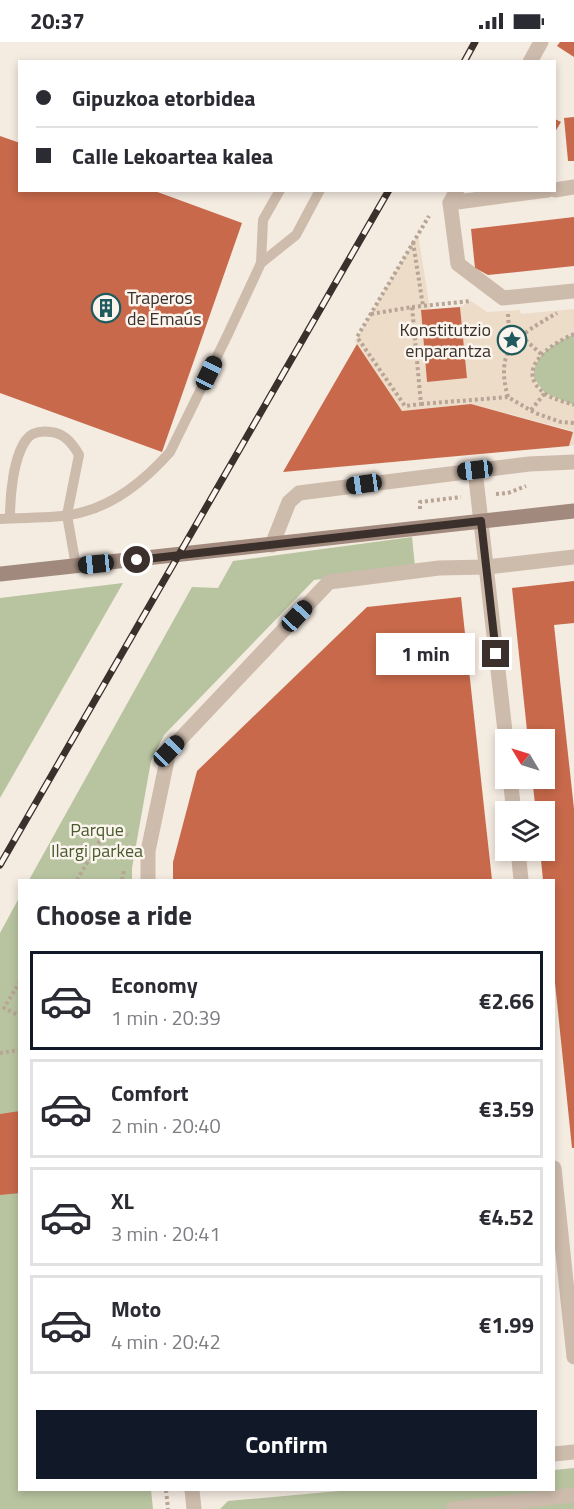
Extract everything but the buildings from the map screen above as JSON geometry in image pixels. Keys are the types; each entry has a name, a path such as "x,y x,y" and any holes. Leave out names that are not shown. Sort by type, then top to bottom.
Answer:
{"main road":[{"path":"0,574 574,511"}],"street":[{"path":"531,60 541,42"},
{"path":"556,190 574,187"},
{"path":"521,192 453,197 458,264 503,298 574,291"},
{"path":"272,545 289,501 299,493 475,470 574,462"},
{"path":"475,470 505,729"},
{"path":"148,879 148,851 169,751 329,582 440,568 487,567 574,557"},
{"path":"519,861 522,879"},
{"path":"555,1179 574,1357"},
{"path":"555,1454 574,1452"},
{"path":"192,1491 194,1509"},
{"path":"453,1509 574,1496"}],"lane":[{"path":"76,566 67,514 79,455 74,445 59,432 40,431 27,438 19,458 5,519 67,514 83,512 122,495 158,465 170,452 261,263 263,220 279,192"},
{"path":"261,263 296,235 319,192"}],"path":[{"path":"429,216 357,337 405,406 508,397 531,410 561,422 574,423"},
{"path":"413,242 423,306"},
{"path":"371,314 471,301"},
{"path":"412,307 421,404"},
{"path":"508,310 510,348"},
{"path":"508,397 503,377 504,361 510,348 527,330 561,310"},
{"path":"574,334 550,346 541,354 534,369 534,378 548,396 574,405"},
{"path":"521,336 541,354"},
{"path":"531,410 545,393"},
{"path":"78,879 109,825 128,835"},
{"path":"122,879 124,870"},
{"path":"18,984 4,1008 18,1016"},
{"path":"0,1053 18,1050"},
{"path":"166,1491 168,1509"}],"green space":[{"path":"574,334 574,405 547,395 537,386 533,377 533,368 545,351"},
{"name":"Parque Ilargi parkea","path":"412,537 415,567 314,580 164,735 151,761 132,879 30,879 192,587 218,588 233,561"},
{"path":"123,583 0,798 0,598"},
{"path":"18,900 18,1491 151,1491 153,1509 0,1509 0,933"},
{"path":"574,1468 574,1509 220,1509 228,1501 339,1491 555,1491 555,1470"}],"shaded area":[{"name":"Konstitutzio enparantza","path":"418,234 430,309 421,310 427,382 467,378 460,307 471,301 487,312 520,310 521,314 574,309 574,334 550,346 541,354 534,369 534,378 545,393 574,405 574,445 569,446 573,431 471,404 402,411 355,341"}],"railway":[{"path":"465,60 475,42"},
{"path":"0,865 388,192"}],"place":[{"name":"Traperos de Emaús","path":"106,308"},
{"name":"Konstitutzio enparantza","path":"512,340"}],"route":[{"path":"137,560 481,521 496,654"}]}
